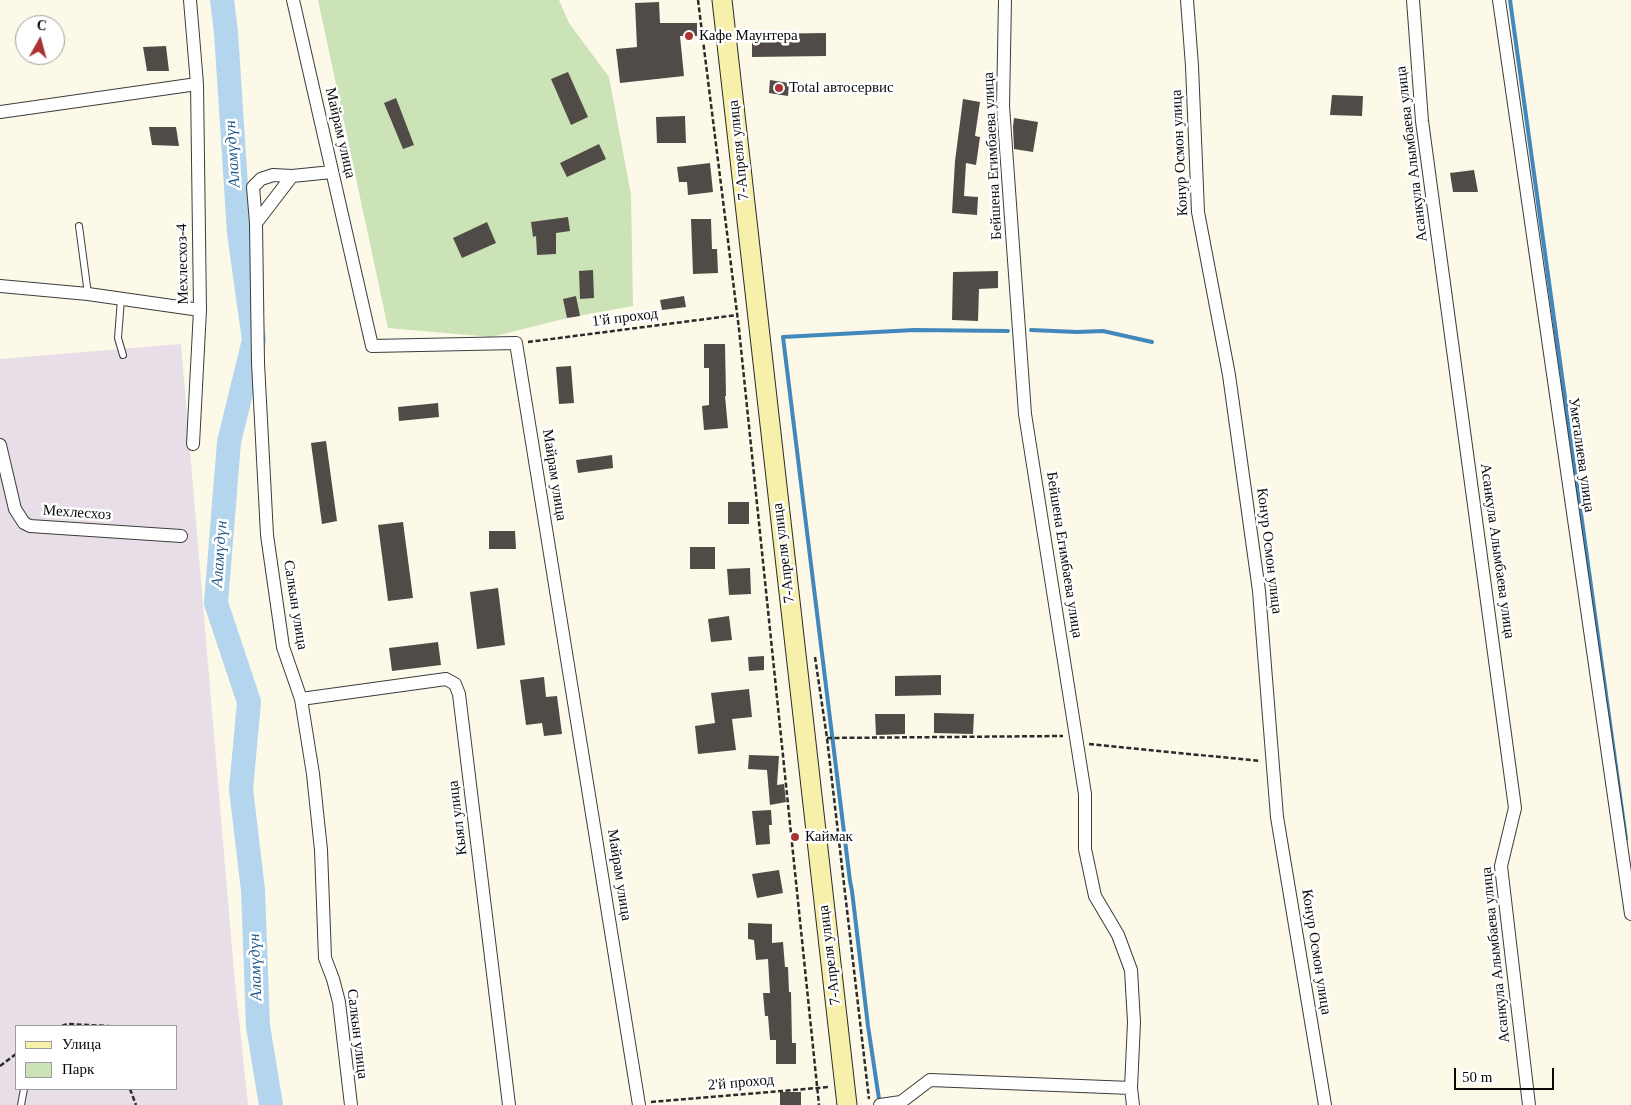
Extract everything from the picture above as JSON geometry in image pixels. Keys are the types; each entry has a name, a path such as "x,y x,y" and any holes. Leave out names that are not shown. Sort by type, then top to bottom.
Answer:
{"main road":[{"name":"7-Апреля улица","path":"722,0 846,1096"}],"street":[{"name":"Мехлесхоз-4","path":"190,0 197,84 200,310 193,444"},
{"name":"Майрам улица","path":"293,0 372,346 516,343 639,1104"},
{"name":"Бейшена Егимбаева улица","path":"1005,0 1003,106 1025,414 1085,794 1085,849 1094,896 1118,935 1131,970 1134,1022 1131,1088 1134,1105"},
{"name":"Конур Осмон улица","path":"1187,0 1192,66 1198,212 1229,375 1260,591 1277,817 1325,1105"},
{"name":"Асанкула Алымбаева улица","path":"1413,0 1422,121 1515,808 1501,866 1529,1105"},
{"name":"Уметалиева улица","path":"1499,0 1631,914"},
{"path":"0,112 197,84"},
{"name":"Салкын улица","path":"332,172 292,176 273,175 261,179 253,187 256,222 258,363 268,535 283,647 301,699 318,809 325,958 339,1002 351,1105"},
{"path":"256,222 292,176"},
{"path":"0,286 88,294 200,310"},
{"name":"Мехлесхоз","path":"0,445 15,509 24,523 30,526 182,536"},
{"name":"Кыял улица","path":"301,699 446,679 456,684 459,694 509,1105"},
{"path":"880,1105 902,1102 930,1080 1131,1088"}],"lane":[{"path":"78,226 88,294"},
{"path":"120,299 118,338 123,355"},
{"path":"21,1105 24,1090"}],"path":[{"path":"698,0 737,314 820,1105"},
{"name":"1'й проход","path":"516,343 737,314"},
{"path":"815,657 869,1105"},
{"path":"826,738 1077,740 1273,763"},
{"path":"64,1025 88,1025"},
{"path":"0,1066 15,1055"},
{"name":"2'й проход","path":"639,1104 817,1088 846,1096"},
{"path":"130,1090 136,1105"}],"shaded area":[{"path":"181,344 234,972 248,1105 0,1105 0,359"}],"green space":[{"path":"318,0 559,0 569,23 609,77 631,195 633,306 567,318 491,337 388,328"}],"building":[{"path":"659,2 660,23 697,23 697,36 680,36 684,76 620,83 616,49 637,47 635,3"},
{"path":"826,33 826,56 752,57 752,34"},
{"path":"166,46 169,71 147,71 143,47"},
{"path":"568,72 588,117 571,125 551,79"},
{"name":"Total автосервис","path":"770,80 789,83 788,96 769,93"},
{"path":"1332,95 1363,96 1362,116 1330,115"},
{"path":"396,98 414,145 403,149 384,103"},
{"path":"963,99 980,102 975,136 980,137 976,165 966,163 964,196 978,197 977,215 952,213 955,161"},
{"path":"685,116 686,143 657,143 656,117"},
{"path":"1014,118 1038,122 1033,152 1014,149"},
{"path":"149,127 176,127 179,146 152,145"},
{"path":"599,144 606,159 567,177 560,163"},
{"path":"710,163 713,192 688,195 687,182 679,182 677,167"},
{"path":"1474,170 1478,192 1453,192 1450,173"},
{"path":"568,217 570,231 556,233 556,254 537,255 536,236 533,237 531,222"},
{"path":"691,219 711,219 712,249 717,249 718,273 693,274"},
{"path":"487,222 496,243 462,258 453,238"},
{"path":"593,270 594,298 580,299 579,271"},
{"path":"998,271 998,288 979,289 978,321 952,320 953,272"},
{"path":"576,296 580,316 567,318 563,299"},
{"path":"684,296 686,307 662,310 660,300"},
{"path":"704,344 725,344 725,396 728,428 704,430 702,406 709,405 709,368 704,368"},
{"path":"571,366 574,403 559,404 556,367"},
{"path":"438,403 439,417 399,421 398,407"},
{"path":"326,441 337,521 322,524 311,443"},
{"path":"612,455 613,468 578,473 576,460"},
{"path":"728,502 749,502 749,524 728,524"},
{"path":"403,522 413,598 388,601 378,525"},
{"path":"489,531 515,531 516,549 489,549"},
{"path":"690,547 715,547 715,569 690,569"},
{"path":"750,568 751,594 729,595 727,569"},
{"path":"498,588 505,645 477,649 470,592"},
{"path":"729,616 732,640 711,642 708,619"},
{"path":"438,642 441,665 392,671 389,648"},
{"path":"764,656 764,670 749,671 748,657"},
{"path":"941,675 941,695 895,696 895,676"},
{"path":"544,677 546,697 557,696 562,734 544,736 542,723 526,725 520,680"},
{"path":"749,689 752,717 732,719 736,750 698,754 695,726 715,723 711,693"},
{"path":"934,713 974,714 973,734 934,733"},
{"path":"875,714 905,714 905,734 876,735"},
{"path":"749,755 779,756 777,785 784,784 786,802 770,805 767,770 748,769"},
{"path":"771,810 772,825 769,825 770,844 756,845 752,811"},
{"path":"779,870 783,893 757,898 752,874"},
{"path":"748,923 772,924 772,943 783,942 785,967 788,967 789,992 791,992 792,1043 796,1043 796,1064 776,1064 776,1040 770,1040 768,1016 765,1016 763,993 770,993 768,959 756,960 754,940 748,939"},
{"path":"780,1092 801,1092 801,1105 780,1105"}],"waterway":[{"name":"Аламүдүн","path":"222,0 226,32 239,233 254,340 229,442 216,603 249,702 241,789 253,890 258,1026 271,1105"},
{"path":"1510,0 1626,839"},
{"path":"879,1099 868,1026 783,337 914,330 1008,331"},
{"path":"1031,330 1103,331 1152,342"}],"place":[{"name":"Кафе Маунтера","path":"689,36"},
{"name":"Total автосервис","path":"779,88"},
{"name":"Каймак","path":"795,837"}]}
